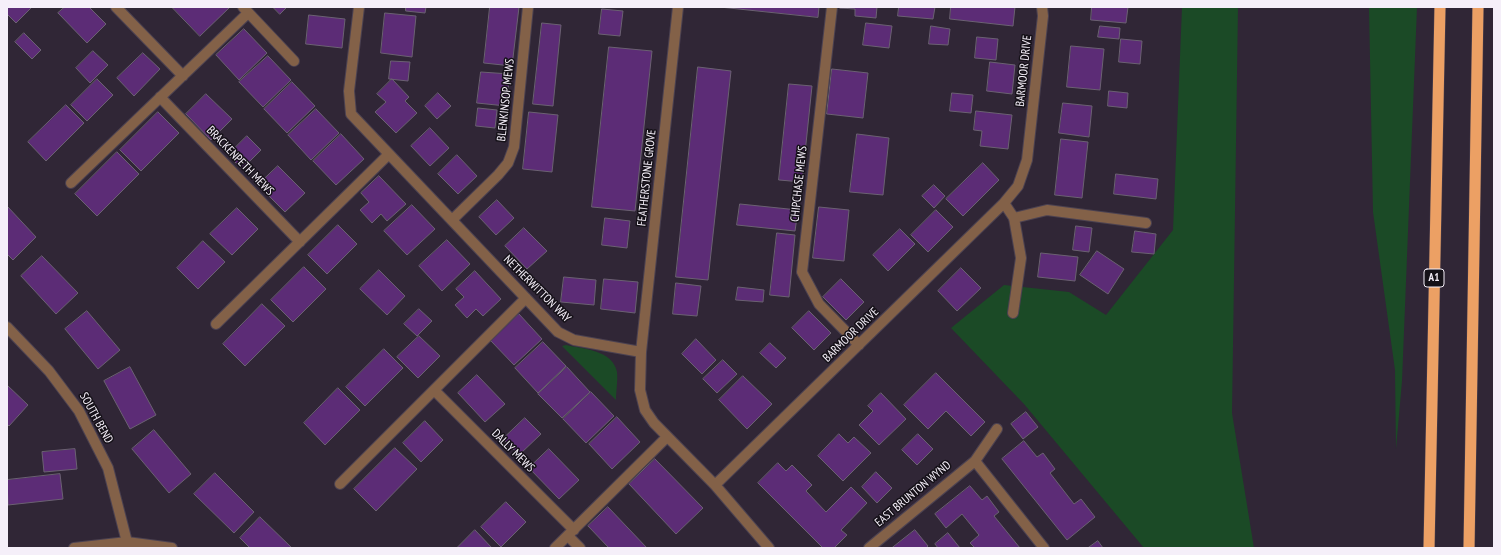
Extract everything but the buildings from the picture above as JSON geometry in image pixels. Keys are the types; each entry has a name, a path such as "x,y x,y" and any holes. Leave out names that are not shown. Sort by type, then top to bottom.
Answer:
{"highway":[{"name":"A1","path":"1429,548 1440,7"},
{"path":"1469,548 1478,7"}],"street":[{"path":"116,7 183,76"},
{"name":"NETHERWITTON WAY","path":"359,7 349,90 351,114 558,332 574,340 641,352"},
{"name":"BLENKINSOP MEWS","path":"452,220 498,176 508,163 514,147 528,7"},
{"name":"FEATHERSTONE GROVE","path":"641,352 678,7"},
{"name":"CHIPCHASE MEWS","path":"832,7 802,272 819,304 859,345"},
{"name":"BARMOOR DRIVE","path":"715,485 1004,203 1018,186 1027,160 1043,16 1042,7"},
{"path":"71,183 183,76 245,10 294,61"},
{"name":"BRACKENPETH MEWS","path":"160,97 300,242"},
{"path":"216,324 389,154"},
{"path":"1004,203 1014,218 1021,258 1013,313"},
{"path":"1014,218 1047,210 1146,223"},
{"path":"340,484 526,298"},
{"name":"SOUTH BEND","path":"7,327 49,371 79,411 108,468 127,542"},
{"path":"641,352 640,390 644,410 667,437 715,485 769,548"},
{"name":"DALLY MEWS","path":"434,390 571,533 580,548"},
{"name":"EAST BRUNTON WYND","path":"869,548 974,461 997,429"},
{"path":"555,548 667,437"},
{"path":"974,461 1044,548"},
{"path":"74,548 127,542 172,548"}],"green space":[{"path":"1182,7 1238,7 1232,413 1254,548 1144,548 1024,404 951,328 1004,285 1069,292 1106,315 1173,230"},
{"path":"1369,7 1417,7 1402,381 1396,449 1395,370 1373,212"},
{"path":"566,345 596,352 610,359 617,372 616,400 562,346"}]}
